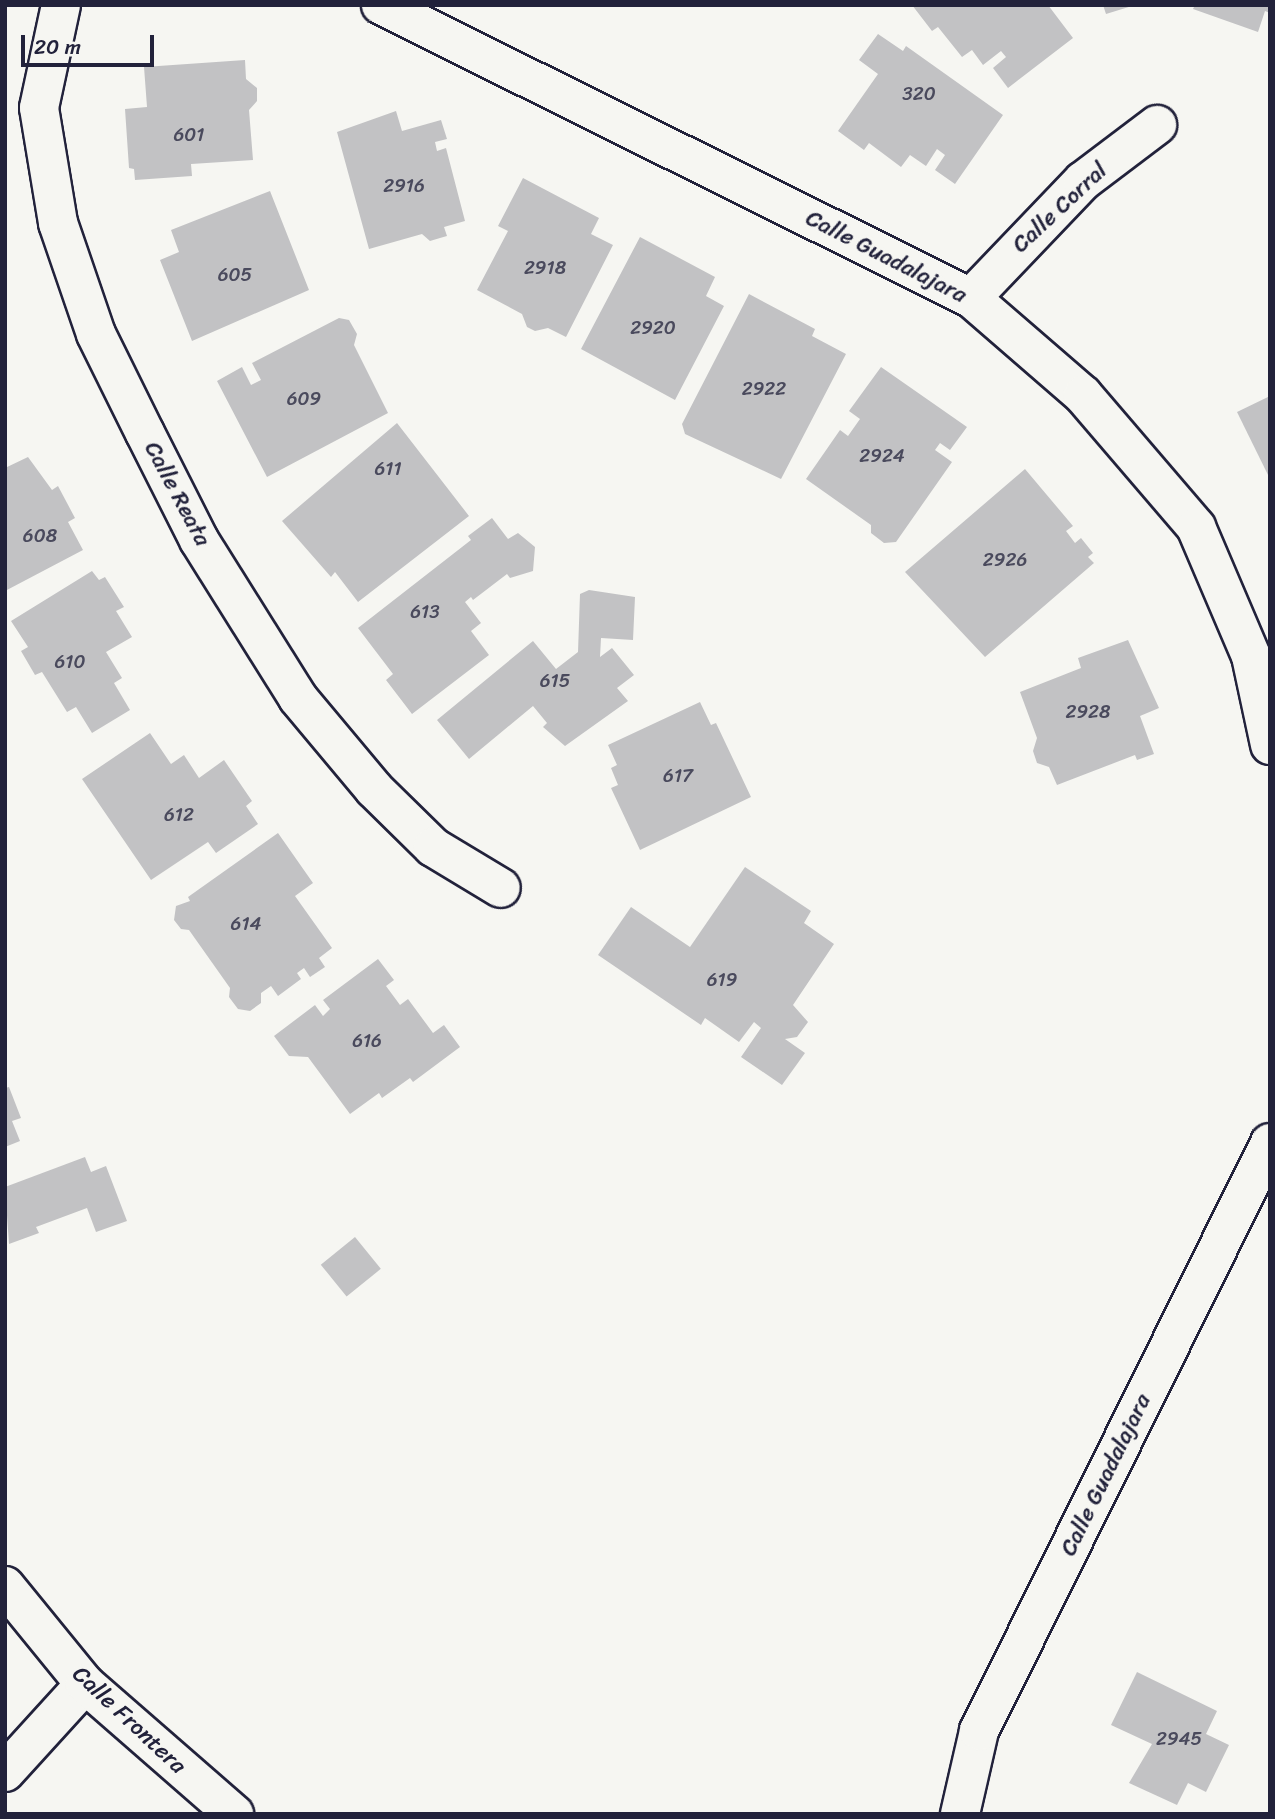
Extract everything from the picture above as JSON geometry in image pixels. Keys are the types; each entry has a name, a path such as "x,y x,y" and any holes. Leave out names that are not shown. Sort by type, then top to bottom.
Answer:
{"street":[{"name":"Calle Reata","path":"61,5 39,108 58,223 96,334 145,433 199,540 298,698 374,789 433,847 501,888"},
{"name":"Calle Guadalajara","path":"381,5 971,298 1083,396 1196,527 1260,652 1270,746"},
{"name":"Calle Corral","path":"971,298 1083,181 1157,125"},
{"name":"Calle Guadalajara","path":"960,1814 979,1731 1270,1143"},
{"name":"Calle Frontera","path":"5,1586 85,1684 234,1814"},
{"path":"5,1772 85,1684"}],"building":[{"path":"912,5 1048,5 1073,38 1008,88 993,68 1006,57 1001,51 983,65 972,50 962,57 938,27 932,31"},
{"path":"1103,5 1132,5 1132,6 1106,14"},
{"path":"1195,5 1270,5 1270,13 1265,11 1258,32 1193,9"},
{"path":"878,34 903,51 906,46 1003,115 955,184 935,170 945,155 937,149 926,166 910,155 901,167 869,143 864,150 838,131 878,74 859,60"},
{"path":"245,60 246,79 257,88 257,101 249,110 253,160 191,164 192,176 135,180 134,169 129,168 125,109 147,107 144,67"},
{"path":"396,111 402,131 441,120 447,139 435,142 437,151 446,148 465,221 444,227 447,236 430,241 422,234 369,249 337,132"},
{"path":"523,178 599,218 591,234 613,245 566,337 548,328 535,331 527,327 522,314 477,290 508,231 498,226"},
{"path":"270,191 309,290 192,341 160,260 179,252 171,230"},
{"path":"640,237 715,277 706,296 724,306 675,400 581,349"},
{"path":"749,294 815,329 812,336 846,354 781,479 685,434 682,424"},
{"path":"339,318 349,320 357,334 354,345 388,413 267,477 217,381 242,367 251,385 261,380 252,363"},
{"path":"881,367 967,427 950,450 940,443 935,450 952,462 896,542 884,543 871,533 871,525 806,479 840,430 848,436 860,419 849,411"},
{"path":"1270,396 1270,479 1237,412"},
{"path":"397,423 469,516 358,602 335,572 331,577 282,521"},
{"path":"28,457 52,490 58,486 75,518 68,522 83,550 5,591 5,468"},
{"path":"1025,469 1073,526 1066,531 1075,543 1081,538 1093,553 1088,557 1094,563 985,657 905,572"},
{"path":"492,518 508,539 518,533 535,547 533,571 510,578 507,574 473,600 471,597 465,602 481,623 471,631 489,655 412,714 386,680 393,674 358,628 471,540 468,536"},
{"path":"92,571 99,580 105,577 124,607 116,611 132,637 106,652 122,678 114,683 130,710 92,733 76,707 67,712 42,672 35,675 21,651 28,647 11,621"},
{"path":"589,590 635,597 633,640 601,638 600,657 612,648 634,675 617,688 628,701 565,746 543,727 547,723 533,706 469,759 437,720 533,641 556,669 578,652 580,594"},
{"path":"1128,640 1159,708 1140,716 1154,754 1137,760 1135,755 1057,785 1049,767 1037,763 1033,751 1037,738 1020,692 1081,668 1078,658"},
{"path":"700,702 711,725 716,723 751,797 640,850 611,788 618,785 611,768 617,765 608,745"},
{"path":"150,733 171,764 184,755 199,778 224,760 252,801 246,806 258,824 216,853 208,842 151,880 82,779"},
{"path":"278,833 313,883 295,896 332,948 319,958 325,967 310,977 304,968 297,973 301,979 278,996 271,986 261,993 261,1003 250,1011 238,1009 229,997 230,988 189,930 181,929 174,920 176,906 190,901 188,897"},
{"path":"745,867 811,911 804,923 834,944 793,1005 808,1022 797,1037 785,1039 805,1053 782,1085 741,1057 761,1028 754,1022 739,1042 705,1018 701,1025 598,955 631,907 690,947"},
{"path":"378,959 394,980 386,986 400,1005 408,999 433,1033 444,1025 460,1047 413,1082 410,1078 382,1098 379,1093 350,1114 308,1057 289,1056 274,1036 315,1005 323,1016 330,1009 323,1000"},
{"path":"9,1087 21,1118 12,1121 20,1141 5,1147 5,1088"},
{"path":"85,1157 91,1172 106,1166 127,1221 96,1232 87,1208 36,1227 39,1233 9,1244 5,1187"},
{"path":"355,1237 381,1269 347,1297 321,1265"},
{"path":"1137,1672 1217,1711 1206,1734 1229,1745 1206,1792 1188,1783 1177,1805 1129,1783 1152,1744 1111,1725"}]}
